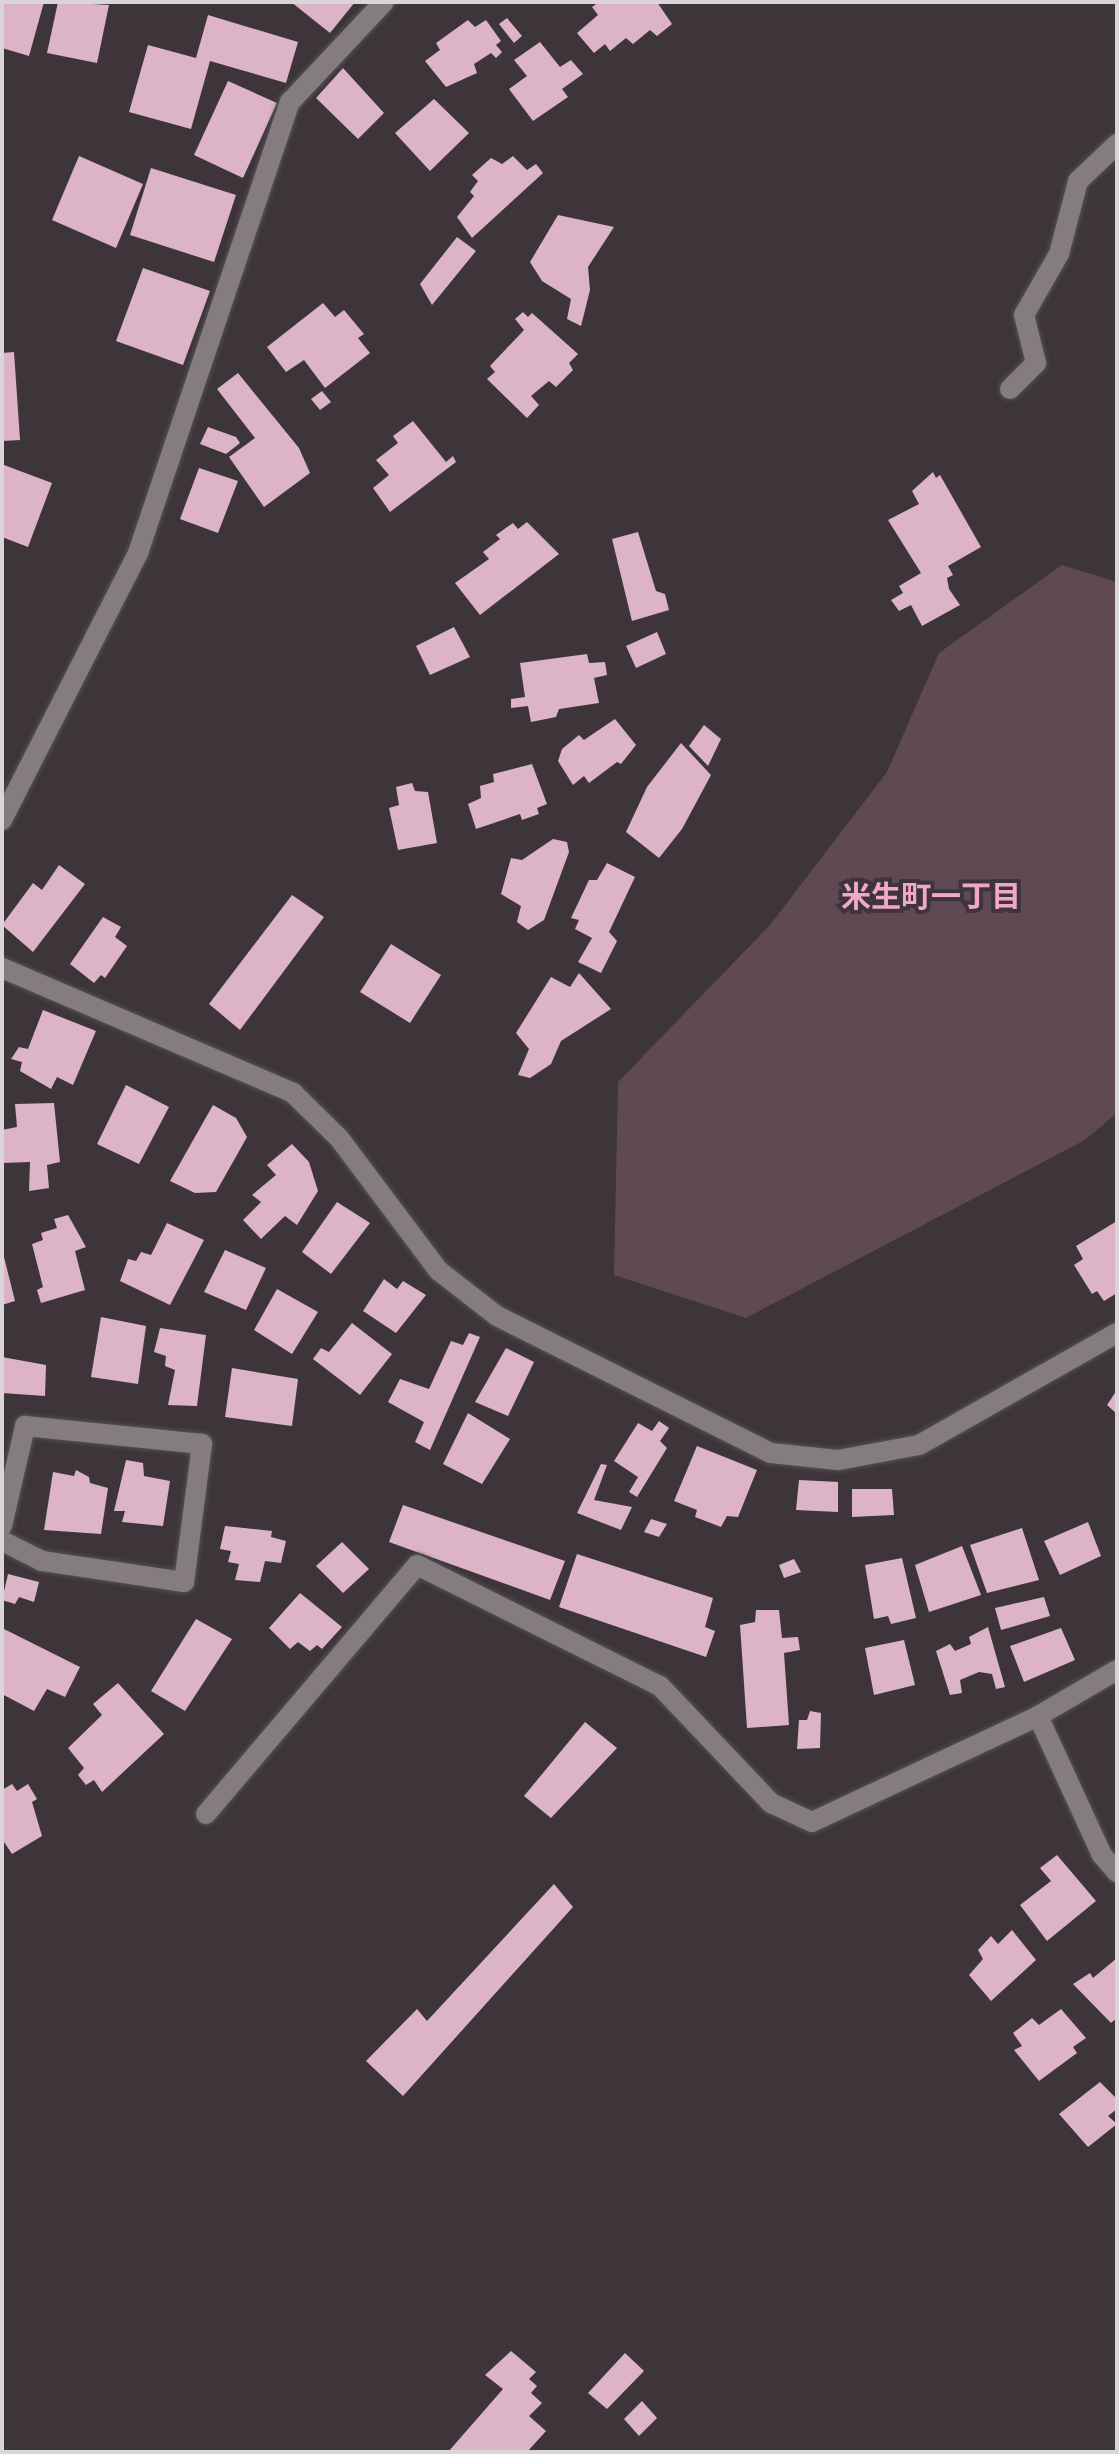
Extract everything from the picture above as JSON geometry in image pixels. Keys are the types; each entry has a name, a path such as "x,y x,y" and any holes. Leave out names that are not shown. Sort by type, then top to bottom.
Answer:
{"street":[{"path":"2,820 138,553 290,102 384,2"},
{"path":"1010,389 1036,363 1024,315 1059,254 1078,181 1117,144"},
{"path":"2,968 293,1093 339,1138 439,1271 497,1316 771,1453 838,1460 919,1445 1117,1333"},
{"path":"2,1526 25,1426 202,1444 184,1582 42,1561 2,1541"},
{"path":"206,1814 417,1565 660,1686 771,1803 812,1822 1038,1716 1117,1670"},
{"path":"1038,1716 1102,1855 1117,1872"}],"shaded area":[{"path":"1062,565 1117,582 1117,1113 1085,1140 746,1318 614,1275 618,1082 770,925 887,772 939,653"}],"building":[{"path":"2,2 44,2 29,56 2,48"},
{"path":"58,2 109,5 97,63 47,53"},
{"path":"291,2 355,2 330,33"},
{"path":"599,2 657,2 672,24 657,36 650,30 633,44 626,38 610,51 605,44 594,53 577,33 598,15 592,7"},
{"path":"208,15 298,42 286,83 210,61 191,129 129,112 148,45 196,58"},
{"path":"507,18 522,36 514,43 499,24"},
{"path":"468,20 475,27 486,20 501,41 496,45 502,52 496,58 491,53 474,64 477,73 446,87 425,61 440,50 436,43"},
{"path":"540,42 560,67 571,60 583,74 562,89 568,97 533,121 509,89 527,76 514,60"},
{"path":"343,68 384,113 358,139 316,98"},
{"path":"228,81 277,103 243,178 194,155"},
{"path":"434,99 469,133 430,171 395,133"},
{"path":"79,156 143,184 116,248 52,220"},
{"path":"513,156 527,170 536,164 543,173 472,238 457,217 474,196 470,192 478,181 472,175 491,158 502,164"},
{"path":"151,168 236,195 214,262 130,235"},
{"path":"558,215 614,227 588,267 590,290 581,326 567,319 571,299 542,281 530,262"},
{"path":"457,237 476,251 432,305 420,284"},
{"path":"143,268 210,291 183,365 116,341"},
{"path":"323,303 335,317 344,310 364,334 358,338 370,353 325,388 304,360 286,372 267,347"},
{"path":"523,312 528,317 532,313 578,354 569,363 573,370 556,387 549,381 531,396 539,405 527,418 487,379 495,372 490,366 524,330 515,319"},
{"path":"14,352 20,440 2,441 2,353"},
{"path":"238,373 299,448 310,473 264,507 229,457 255,438 217,389"},
{"path":"322,391 331,402 320,410 311,399"},
{"path":"413,421 446,462 453,456 456,462 390,512 373,488 389,475 376,460 398,443 393,436"},
{"path":"208,427 236,437 240,443 226,454 200,444"},
{"path":"4,465 52,483 28,547 2,537"},
{"path":"199,468 238,481 218,533 180,519"},
{"path":"933,472 936,478 940,475 981,547 948,566 953,575 947,578 949,589 960,605 922,626 911,605 899,611 891,600 903,593 899,586 921,573 888,520 919,504 912,491"},
{"path":"527,522 559,554 480,615 455,583 489,559 483,552 500,539 496,535 513,523 518,529"},
{"path":"638,532 656,591 665,594 669,610 632,621 612,539"},
{"path":"454,627 470,657 430,675 416,646"},
{"path":"657,632 666,654 636,668 626,646"},
{"path":"587,654 589,663 605,662 607,675 594,678 599,703 559,709 556,717 531,722 528,706 511,708 511,699 525,697 520,663"},
{"path":"615,719 636,745 621,764 617,762 589,783 584,776 573,785 558,761 562,749 579,735 584,740"},
{"path":"704,725 721,739 708,766 689,746"},
{"path":"681,743 711,775 682,829 659,858 626,832 647,787"},
{"path":"532,764 547,804 537,808 539,814 522,820 520,814 476,829 468,804 481,798 480,786 494,782 493,774"},
{"path":"412,783 415,791 428,792 437,843 398,850 389,808 399,805 396,787"},
{"path":"553,839 567,842 569,852 544,920 528,930 517,922 521,906 501,894 511,858 522,860"},
{"path":"607,863 635,877 609,932 617,941 601,973 578,962 592,938 575,929 579,920 571,918 589,880 597,880"},
{"path":"59,865 85,884 33,952 2,925 33,883 42,890"},
{"path":"292,895 324,917 240,1030 209,1004"},
{"path":"103,917 121,927 115,937 127,946 105,978 101,975 94,983 70,964"},
{"path":"391,944 441,975 410,1023 360,992"},
{"path":"579,973 611,1009 561,1041 551,1064 530,1078 518,1075 529,1049 516,1033 551,977 570,987"},
{"path":"43,1010 96,1031 73,1085 57,1077 51,1089 20,1071 22,1062 11,1059 19,1047 28,1049"},
{"path":"126,1085 169,1107 139,1164 97,1144"},
{"path":"54,1103 60,1162 47,1165 49,1188 29,1191 30,1162 2,1163 2,1130 17,1127 15,1104"},
{"path":"213,1105 236,1118 247,1137 216,1192 195,1193 170,1181"},
{"path":"292,1144 309,1162 318,1191 297,1225 285,1216 261,1239 243,1220 261,1202 252,1195 276,1175 267,1165"},
{"path":"337,1202 370,1223 331,1274 302,1252"},
{"path":"68,1215 86,1247 75,1251 85,1290 41,1303 37,1290 43,1287 32,1244 43,1240 41,1233 57,1228 54,1219"},
{"path":"1117,1221 1117,1293 1104,1301 1097,1291 1092,1294 1074,1265 1083,1259 1076,1246"},
{"path":"167,1223 204,1240 170,1305 120,1281 128,1259 136,1261 141,1252 151,1255"},
{"path":"225,1250 266,1268 246,1310 204,1292"},
{"path":"2,1254 15,1301 2,1305"},
{"path":"384,1279 397,1289 403,1281 426,1295 396,1333 363,1311"},
{"path":"277,1289 318,1312 292,1354 254,1330"},
{"path":"101,1317 146,1326 138,1384 91,1377"},
{"path":"352,1323 392,1354 360,1395 313,1359 321,1348 329,1352"},
{"path":"160,1328 206,1335 197,1406 168,1405 175,1370 165,1366 166,1356 154,1352"},
{"path":"469,1333 480,1337 430,1450 415,1442 424,1422 388,1402 400,1379 429,1389 451,1341 463,1345"},
{"path":"506,1348 534,1362 508,1416 475,1402"},
{"path":"2,1357 46,1365 45,1396 2,1393"},
{"path":"232,1368 298,1379 292,1426 225,1417"},
{"path":"1117,1390 1117,1414 1107,1405"},
{"path":"468,1413 510,1439 482,1484 443,1464"},
{"path":"659,1421 669,1428 660,1441 667,1448 637,1497 629,1492 638,1477 614,1461 638,1423 652,1431"},
{"path":"697,1446 757,1470 738,1517 727,1516 721,1527 695,1517 697,1510 674,1501"},
{"path":"126,1460 143,1463 144,1476 170,1481 163,1526 122,1522 125,1511 114,1511"},
{"path":"601,1464 607,1465 594,1500 632,1507 621,1530 577,1513"},
{"path":"76,1470 89,1477 90,1483 108,1488 101,1534 44,1530 53,1472 74,1476"},
{"path":"799,1480 838,1482 838,1512 796,1510"},
{"path":"852,1489 892,1489 894,1515 852,1517"},
{"path":"403,1505 565,1561 550,1600 389,1542"},
{"path":"651,1519 667,1524 659,1537 644,1532"},
{"path":"1088,1522 1101,1556 1060,1575 1044,1541"},
{"path":"225,1526 272,1531 271,1537 286,1541 281,1563 265,1561 260,1582 235,1580 239,1564 228,1562 231,1551 220,1549"},
{"path":"1022,1528 1039,1580 987,1593 970,1545"},
{"path":"342,1542 369,1569 343,1593 316,1566"},
{"path":"962,1546 981,1595 929,1612 915,1565"},
{"path":"577,1554 713,1598 705,1627 715,1631 706,1657 559,1607"},
{"path":"902,1558 916,1618 891,1624 888,1616 874,1619 865,1565"},
{"path":"794,1559 801,1572 784,1578 779,1565"},
{"path":"8,1574 39,1582 34,1602 19,1597 15,1604 2,1600"},
{"path":"300,1593 342,1627 322,1649 317,1645 310,1651 298,1642 290,1649 269,1628"},
{"path":"1044,1597 1050,1616 1001,1630 995,1608"},
{"path":"756,1610 779,1610 782,1638 798,1637 800,1650 784,1653 789,1725 747,1728 740,1625 755,1622"},
{"path":"196,1619 232,1639 185,1711 151,1691"},
{"path":"988,1627 1005,1687 996,1689 992,1674 979,1672 960,1680 962,1693 950,1695 936,1651 950,1644 955,1651 971,1644 969,1637"},
{"path":"2,1628 80,1667 65,1697 47,1689 34,1711 2,1694"},
{"path":"1061,1628 1075,1660 1024,1682 1010,1646"},
{"path":"904,1640 915,1685 874,1695 865,1648"},
{"path":"118,1683 164,1734 102,1792 94,1780 86,1785 78,1775 84,1768 68,1748 102,1715 93,1704"},
{"path":"810,1711 821,1713 820,1748 797,1749 799,1720 807,1720"},
{"path":"585,1722 617,1748 551,1818 524,1796"},
{"path":"12,1784 17,1791 28,1784 37,1799 32,1802 42,1836 12,1854 2,1839 2,1790"},
{"path":"1057,1855 1096,1901 1047,1941 1020,1905 1051,1881 1040,1868"},
{"path":"554,1884 573,1907 403,2096 366,2061 417,2009 427,2021"},
{"path":"1012,1930 1036,1960 991,2001 969,1975 983,1959 978,1950 991,1936 998,1944"},
{"path":"1117,1958 1117,2018 1111,2023 1073,1984 1090,1973 1093,1978"},
{"path":"1061,2009 1086,2038 1073,2047 1077,2053 1039,2081 1014,2050 1022,2046 1013,2033 1032,2018 1039,2025"},
{"path":"1100,2082 1117,2099 1117,2109 1108,2116 1117,2124 1088,2147 1059,2114"},
{"path":"511,2351 536,2372 529,2379 537,2386 531,2393 542,2403 529,2416 546,2431 527,2452 448,2452 503,2389 485,2375"},
{"path":"625,2353 644,2371 607,2409 588,2393"},
{"path":"642,2401 657,2418 639,2436 624,2419"}],"district":[{"name":"米生町一丁目","path":"931,897"}]}
